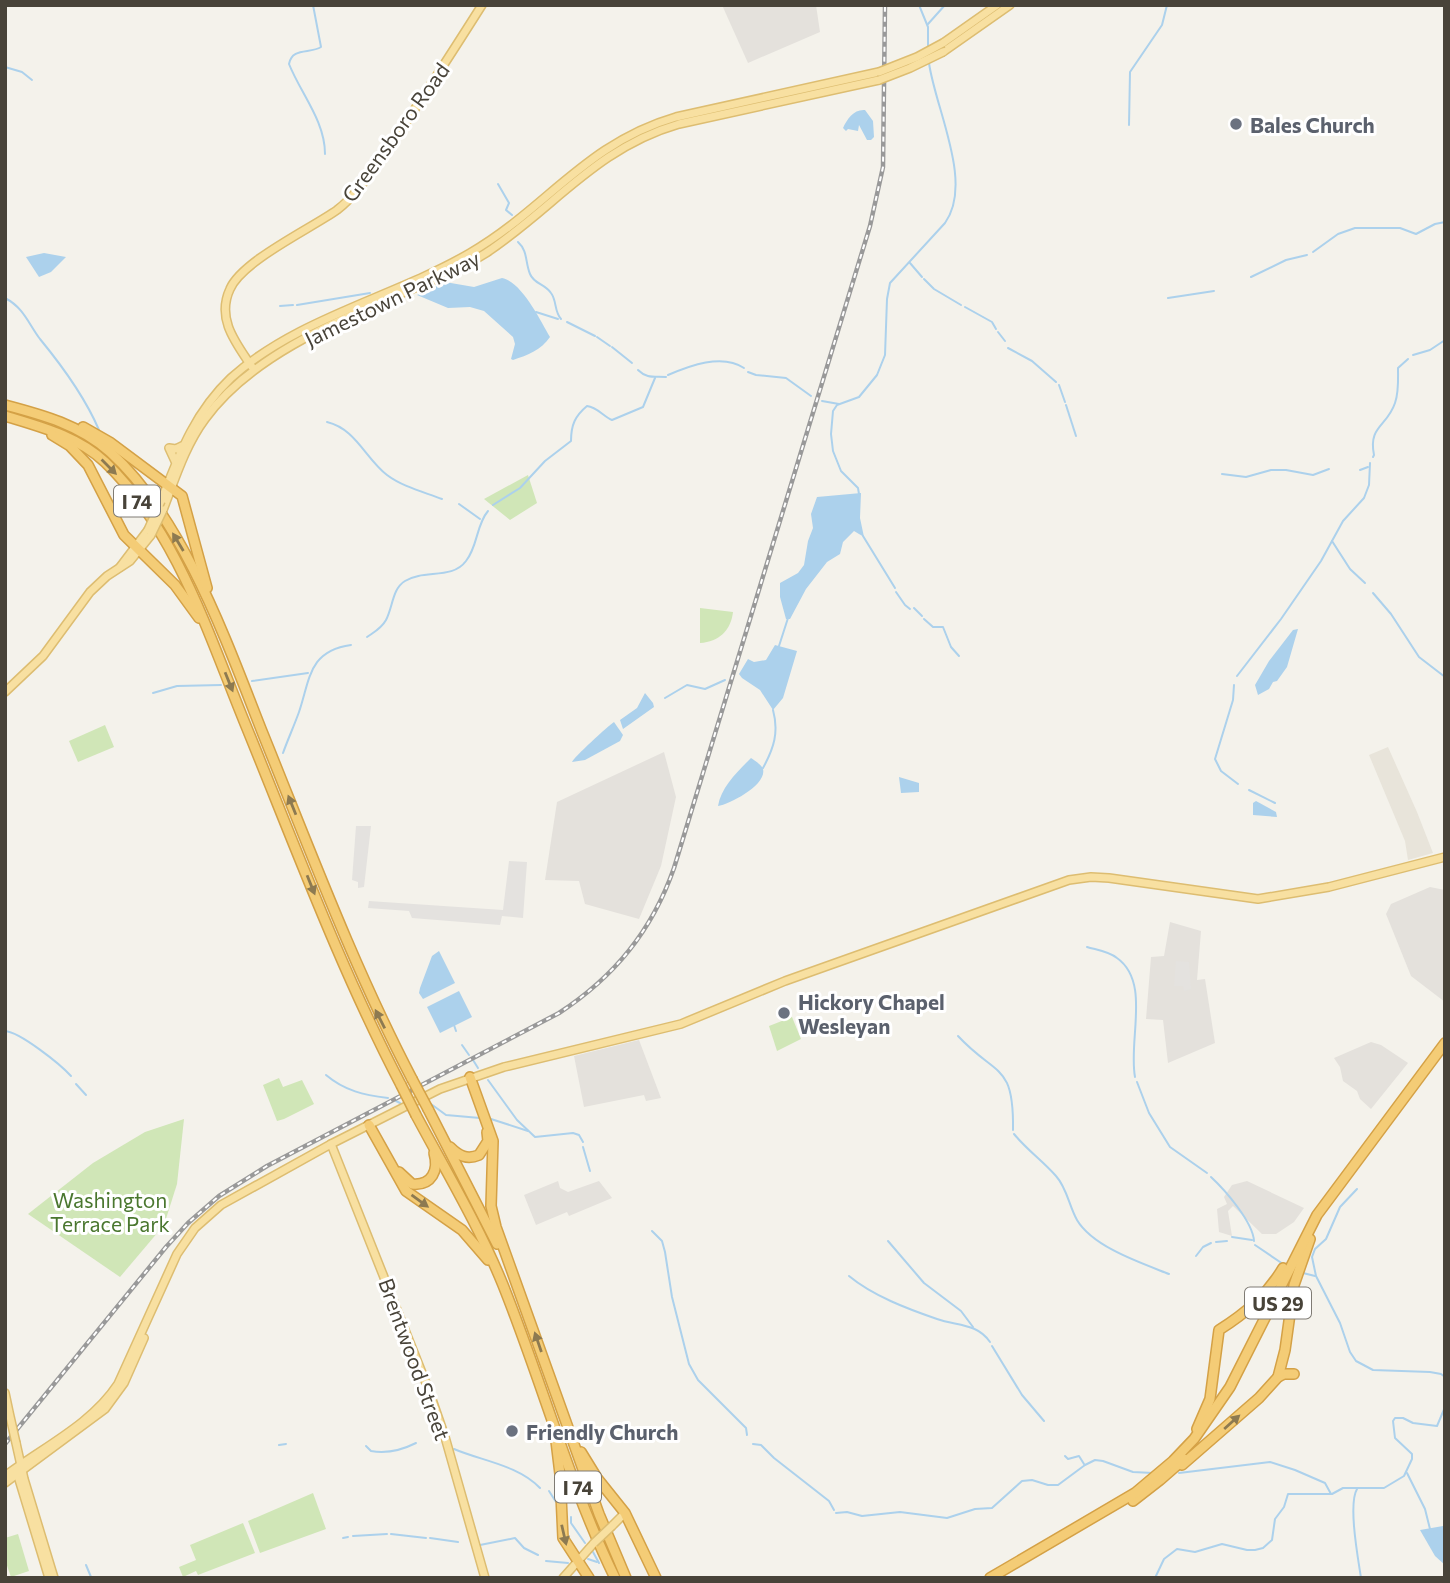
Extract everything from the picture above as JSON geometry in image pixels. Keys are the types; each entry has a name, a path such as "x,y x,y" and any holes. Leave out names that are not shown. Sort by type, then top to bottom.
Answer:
{"highway":[{"name":"I 74","path":"5,405 63,422 86,434 107,450 126,468 150,499 178,543 220,625 360,975 510,1270 614,1553 628,1578"},
{"path":"38,414 67,420 92,431 170,485 185,501 220,625"},
{"name":"I 74","path":"5,416 66,436 87,448 112,470 148,516 175,560 198,606 349,980 416,1115 484,1239 594,1531 615,1578"},
{"path":"5,416 53,436 79,455 96,477 122,531 179,590 212,642"},
{"name":"US 29","path":"990,1578 1135,1493 1179,1455 1203,1429 1221,1403 1311,1226 1334,1191 1445,1043"},
{"name":"US 29","path":"999,1578 1112,1514 1160,1480 1192,1450 1223,1410 1310,1238 1347,1182 1445,1053"},
{"path":"441,1135 459,1155 472,1158 484,1150 488,1140 487,1128 468,1077"},
{"path":"468,1077 491,1130 494,1154 491,1206 510,1270"},
{"path":"371,1124 400,1172 412,1184 426,1183 435,1170 436,1160 430,1141"},
{"path":"371,1124 406,1191 469,1236 502,1283"},
{"path":"1179,1455 1197,1429 1210,1399 1219,1330 1268,1292 1311,1226"},
{"path":"1278,1377 1283,1361 1294,1284 1310,1238"},
{"path":"1160,1480 1205,1447 1278,1377 1294,1374"},
{"path":"544,1395 560,1465 562,1533 566,1546 589,1578"},
{"path":"560,1406 586,1462 625,1513 656,1578"}],"main road":[{"name":"Greensboro Road","path":"252,367 231,335 226,320 226,301 234,281 256,262 334,212 354,194 415,109 482,5"},
{"name":"Jamestown Parkway","path":"879,76 943,43 997,5"},
{"name":"Jamestown Parkway","path":"5,692 40,660 90,592 120,567 121,562 138,550 150,533 163,504 182,446 194,423 228,382 321,323 447,266 477,249 503,231 590,159 636,132 685,114 879,76 943,52 1010,5"},
{"name":"Jamestown Parkway","path":"177,465 210,412 252,367"},
{"path":"177,465 191,463"},
{"path":"5,1476 88,1423 112,1401 158,1307 164,1285 181,1247 207,1215 331,1144 439,1089 468,1077 681,1024 785,981 1069,880 1109,878 1258,900 1329,887 1445,857"},
{"name":"Brentwood Street","path":"331,1144 428,1388 449,1449 485,1578"},
{"path":"5,1393 19,1469 48,1578"},
{"path":"5,1483 19,1469"},
{"path":"19,1469 54,1578"},
{"path":"564,1578 577,1560 625,1513"}],"shaded area":[{"path":"722,5 816,5 820,32 748,63"},
{"path":"1388,747 1433,853 1408,860 1405,841 1369,755"},
{"path":"664,752 676,797 661,866 639,919 585,904 579,881 545,880 557,802"},
{"path":"356,826 371,826 364,887 358,888 358,882 352,880"},
{"path":"509,861 527,862 523,918 502,916 500,925 412,918 409,911 368,908 369,901 503,910"},
{"path":"1430,887 1445,890 1445,1002 1411,976 1386,914 1391,904"},
{"path":"1170,922 1201,931 1197,980 1205,979 1215,1043 1168,1063 1163,1020 1146,1019 1151,957 1164,956"},
{"path":"1176,961 1189,962 1191,989 1184,991 1183,986 1174,986"},
{"path":"639,1040 661,1098 646,1101 644,1095 584,1107 574,1056"},
{"path":"1371,1042 1381,1045 1408,1063 1371,1109 1360,1099 1357,1091 1343,1081 1340,1067 1334,1058"},
{"path":"558,1181 560,1188 568,1192 599,1181 612,1198 569,1216 567,1212 536,1225 524,1195"},
{"path":"1247,1181 1304,1208 1294,1222 1276,1234 1262,1234 1233,1206 1228,1211 1232,1236 1219,1232 1217,1209 1227,1204 1224,1197 1232,1185"}],"green space":[{"path":"528,475 537,503 510,520 484,499"},
{"path":"700,608 733,612 730,624 723,634 700,643"},
{"path":"105,725 114,747 78,762 69,741"},
{"path":"792,1017 801,1039 777,1051 769,1026"},
{"path":"279,1078 283,1087 302,1080 314,1104 277,1121 263,1085"},
{"name":"Washington Terrace Park","path":"184,1119 177,1184 164,1225 120,1277 28,1214 93,1163 145,1132"},
{"path":"313,1493 326,1529 260,1553 248,1521"},
{"path":"243,1523 255,1553 198,1575 196,1571 183,1577 179,1567 196,1560 190,1545"},
{"path":"18,1534 29,1571 11,1577 5,1560 5,1538"}],"water":[{"path":"865,110 873,121 874,137 871,140 867,140 859,125 858,131 846,131 843,128 854,113"},
{"path":"44,253 66,257 51,272 39,277 26,257"},
{"path":"502,278 523,294 550,337 534,352 513,360 513,337 484,311 470,307 448,308 417,295 445,282 474,287"},
{"path":"861,493 860,518 864,537 854,531 843,542 840,554 827,562 806,589 790,619 786,619 780,597 780,583 798,573 804,565 813,528 811,514 817,497"},
{"path":"1298,629 1287,667 1269,689 1258,695 1255,685 1269,661 1293,630"},
{"path":"775,645 797,651 783,698 773,710 760,690 739,674 748,659 754,662 766,660"},
{"path":"645,693 654,707 623,729 620,720 637,708"},
{"path":"614,722 623,735 620,741 585,760 572,762 584,748"},
{"path":"751,758 763,769 759,781 739,798 718,806 726,786"},
{"path":"899,777 919,783 919,792 901,793"},
{"path":"1256,801 1276,812 1277,817 1253,815 1253,803"},
{"path":"439,951 455,983 423,999 419,993 420,988 432,956"},
{"path":"459,991 472,1017 440,1033 427,1007"},
{"path":"1443,1526 1445,1565 1435,1556 1420,1530"}],"waterway":[{"path":"313,5 321,47 294,55 289,64 317,119 325,154"},
{"path":"919,5 928,27 928,47"},
{"path":"928,24 945,5"},
{"path":"1129,125 1130,72 1162,25 1167,5"},
{"path":"859,494 858,488 841,471 833,451 833,411 837,405 859,397 877,375 885,355 890,283 945,223 953,206 956,187 954,167 929,63"},
{"path":"5,67 22,72 32,80"},
{"path":"498,184 509,203 506,210 512,215"},
{"path":"1313,252 1338,234 1355,228 1400,228 1416,234 1445,222"},
{"path":"518,242 526,257 528,270 532,277 551,293 561,319"},
{"path":"1251,277 1286,260 1307,255"},
{"path":"910,263 922,277"},
{"path":"924,279 934,289 961,305"},
{"path":"1168,298 1214,291"},
{"path":"297,305 370,293"},
{"path":"5,298 21,311 65,371 99,430"},
{"path":"280,306 293,305"},
{"path":"965,307 992,322 996,329"},
{"path":"536,312 558,319"},
{"path":"567,322 595,336"},
{"path":"998,332 1005,341"},
{"path":"597,337 610,346"},
{"path":"1413,355 1430,350 1445,340"},
{"path":"612,347 632,363"},
{"path":"1008,348 1032,361 1056,382"},
{"path":"1373,457 1376,432 1392,411 1396,399 1398,368 1408,359"},
{"path":"668,375 716,361 744,368"},
{"path":"638,370 648,376 666,377"},
{"path":"748,372 786,378 811,396"},
{"path":"493,505 520,488 545,461 571,441 574,421 587,406 612,420 643,407 655,378"},
{"path":"1059,385 1065,402"},
{"path":"822,401 839,404"},
{"path":"1066,405 1076,436"},
{"path":"327,422 353,437 387,475 442,499"},
{"path":"1237,676 1321,561 1343,521 1364,498 1369,485 1370,463"},
{"path":"1360,470 1368,467"},
{"path":"1222,474 1246,477 1271,470 1286,470 1313,475 1329,469"},
{"path":"459,504 480,519"},
{"path":"367,637 384,623 401,584 421,575 446,573 466,561 488,511"},
{"path":"863,536 895,588"},
{"path":"1332,541 1350,569 1365,583"},
{"path":"896,592 910,609"},
{"path":"1373,593 1391,614 1419,657 1445,677"},
{"path":"914,608 922,616"},
{"path":"779,646 788,618"},
{"path":"924,619 933,627 943,627 951,647 959,656"},
{"path":"283,753 313,669 326,654 351,645"},
{"path":"252,681 308,673"},
{"path":"665,698 687,685 705,689 725,680"},
{"path":"153,693 177,686 221,685"},
{"path":"1234,685 1233,700 1215,759 1221,771 1238,784"},
{"path":"763,768 774,740 776,726 773,710"},
{"path":"1249,790 1275,803"},
{"path":"1087,947 1117,958 1127,968 1133,982 1136,996 1135,1077"},
{"path":"454,1025 456,1031"},
{"path":"5,1031 30,1043 71,1076"},
{"path":"958,1036 1006,1081 1010,1092 1013,1130"},
{"path":"462,1045 469,1055"},
{"path":"473,1060 478,1068"},
{"path":"326,1075 355,1091 388,1098"},
{"path":"488,1080 517,1120 535,1137 573,1133 579,1135 583,1142"},
{"path":"1137,1082 1149,1113 1170,1147 1207,1173"},
{"path":"76,1084 86,1095"},
{"path":"396,1101 400,1103"},
{"path":"431,1104 446,1115 480,1118"},
{"path":"491,1119 528,1131"},
{"path":"1014,1134 1060,1181 1074,1215 1084,1230 1118,1253 1169,1274"},
{"path":"583,1147 590,1171"},
{"path":"1211,1177 1244,1216 1254,1241"},
{"path":"1357,1189 1340,1207 1326,1239 1315,1249 1312,1257 1316,1276 1340,1323 1350,1352 1356,1361 1373,1370 1430,1372 1445,1377"},
{"path":"652,1231 662,1241 672,1297 689,1364 698,1380 746,1428 747,1435"},
{"path":"1232,1237 1252,1240"},
{"path":"888,1241 924,1283 961,1311 973,1327"},
{"path":"1216,1242 1227,1241"},
{"path":"1196,1256 1203,1247 1211,1243"},
{"path":"1255,1245 1283,1264"},
{"path":"1303,1273 1315,1276"},
{"path":"849,1276 869,1290 903,1306 937,1319 973,1328 990,1342"},
{"path":"992,1346 1022,1395 1044,1421"},
{"path":"1155,1578 1164,1559 1177,1549 1195,1552 1222,1544 1247,1550 1263,1548 1272,1540 1275,1519 1284,1507 1288,1494 1332,1494 1343,1488 1384,1488 1404,1476 1412,1459 1412,1454 1395,1438 1395,1418 1437,1426 1445,1407"},
{"path":"366,1446 371,1451 383,1452 416,1443"},
{"path":"279,1445 286,1444"},
{"path":"753,1444 761,1445 829,1501 834,1510"},
{"path":"454,1449 511,1469 540,1488"},
{"path":"1065,1456 1068,1459 1079,1456 1084,1464"},
{"path":"836,1513 847,1512 862,1516 900,1512 947,1518 975,1509 992,1508 1022,1481 1058,1485 1095,1460 1133,1472 1153,1473"},
{"path":"1179,1473 1270,1462 1325,1483 1331,1494"},
{"path":"1407,1473 1425,1509 1430,1529"},
{"path":"1357,1489 1353,1506 1361,1578"},
{"path":"549,1491 556,1502"},
{"path":"571,1517 571,1523 585,1543"},
{"path":"353,1536 387,1534"},
{"path":"391,1534 426,1538"},
{"path":"343,1538 348,1537"},
{"path":"430,1538 458,1542"},
{"path":"480,1545 515,1538 524,1548 538,1555"},
{"path":"593,1552 599,1563"},
{"path":"588,1559 597,1562"},
{"path":"546,1561 568,1563"},
{"path":"86,1565 91,1577"}],"railway":[{"path":"5,1444 166,1247 219,1196 267,1166 559,1013 614,968 642,932 665,891 674,868 870,226 883,167 885,5"}],"place":[{"name":"Bales Church","path":"1236,124"},
{"name":"Hickory Chapel Wesleyan","path":"784,1013"},
{"name":"Friendly Church","path":"512,1431"}]}
